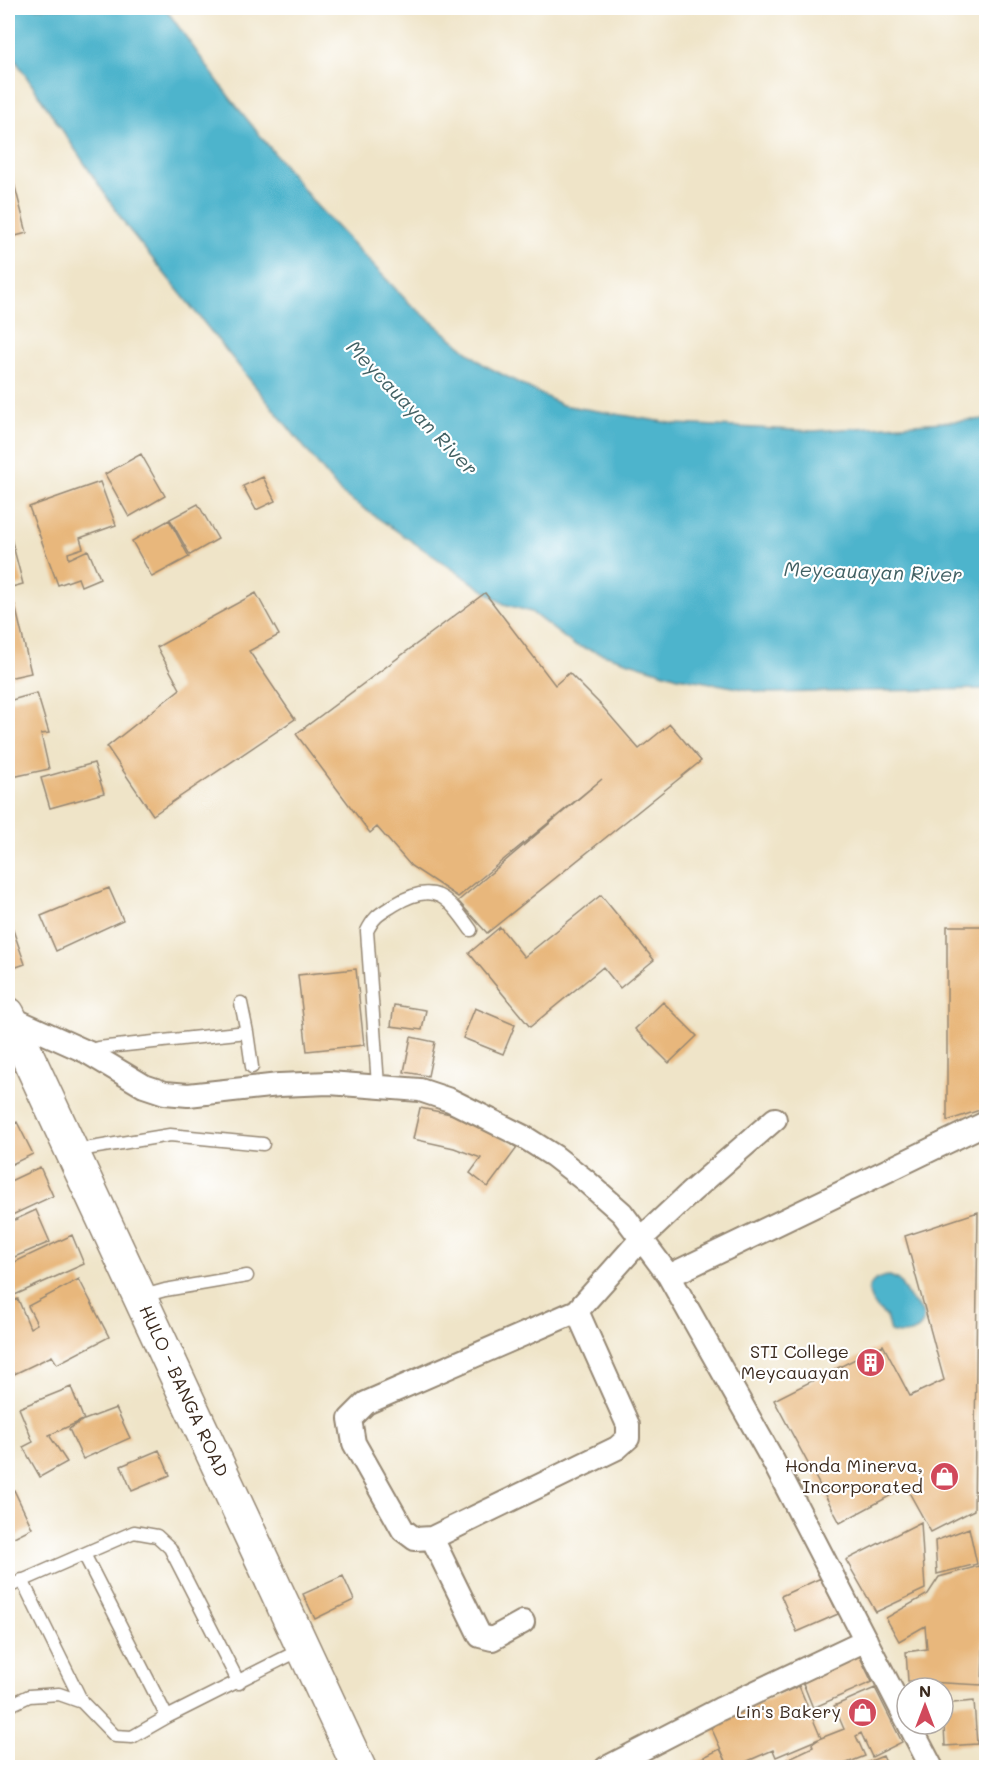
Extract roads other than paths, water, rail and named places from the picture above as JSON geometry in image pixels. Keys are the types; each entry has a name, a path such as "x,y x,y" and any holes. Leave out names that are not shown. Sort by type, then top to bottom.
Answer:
{"main road":[{"name":"HULO - BANGA ROAD","path":"8,1015 358,1767"}],"street":[{"path":"8,1015 87,1052 144,1086 165,1093 188,1095 279,1085 329,1083 420,1090 488,1118 554,1156 622,1213 669,1276 771,1457 895,1697"},
{"path":"577,1311 628,1425 628,1438 617,1448 432,1538 415,1539 403,1530 354,1443 350,1419 366,1403 577,1311 642,1238 691,1192 776,1119"},
{"path":"669,1276 987,1123"},
{"path":"432,1538 480,1636 492,1639 523,1622"},
{"path":"606,1767 720,1709 866,1640"},
{"path":"915,1736 932,1767"}],"lane":[{"path":"378,1085 367,931 374,917 416,893 436,893 453,904 471,930"},
{"path":"241,1003 252,1067"},
{"path":"87,1052 98,1048 247,1032"},
{"path":"72,1151 170,1135 263,1144"},
{"path":"139,1298 165,1290 247,1276"},
{"path":"8,1587 134,1532 157,1536 170,1548 239,1683"},
{"path":"84,1554 167,1717"},
{"path":"22,1580 82,1702 115,1736 132,1737 303,1649"},
{"path":"8,1706 29,1696 59,1694 82,1702"}],"water":[{"name":"Meycauayan River","path":"8,8 165,8 230,98 316,205 408,302 484,365 562,405 676,424 814,431 986,419 986,689 766,693 678,677 574,645 531,612 504,604 341,493 127,227 8,49"},
{"path":"890,1276 899,1281 909,1298 922,1313 923,1322 912,1333 890,1332 886,1316 874,1305 871,1298 870,1286 874,1281"}],"place":[{"name":"STI College Meycauayan","path":"870,1362"},
{"name":"Honda Minerva, Incorporated","path":"944,1476"},
{"name":"Lin's Bakery","path":"862,1712"}]}
